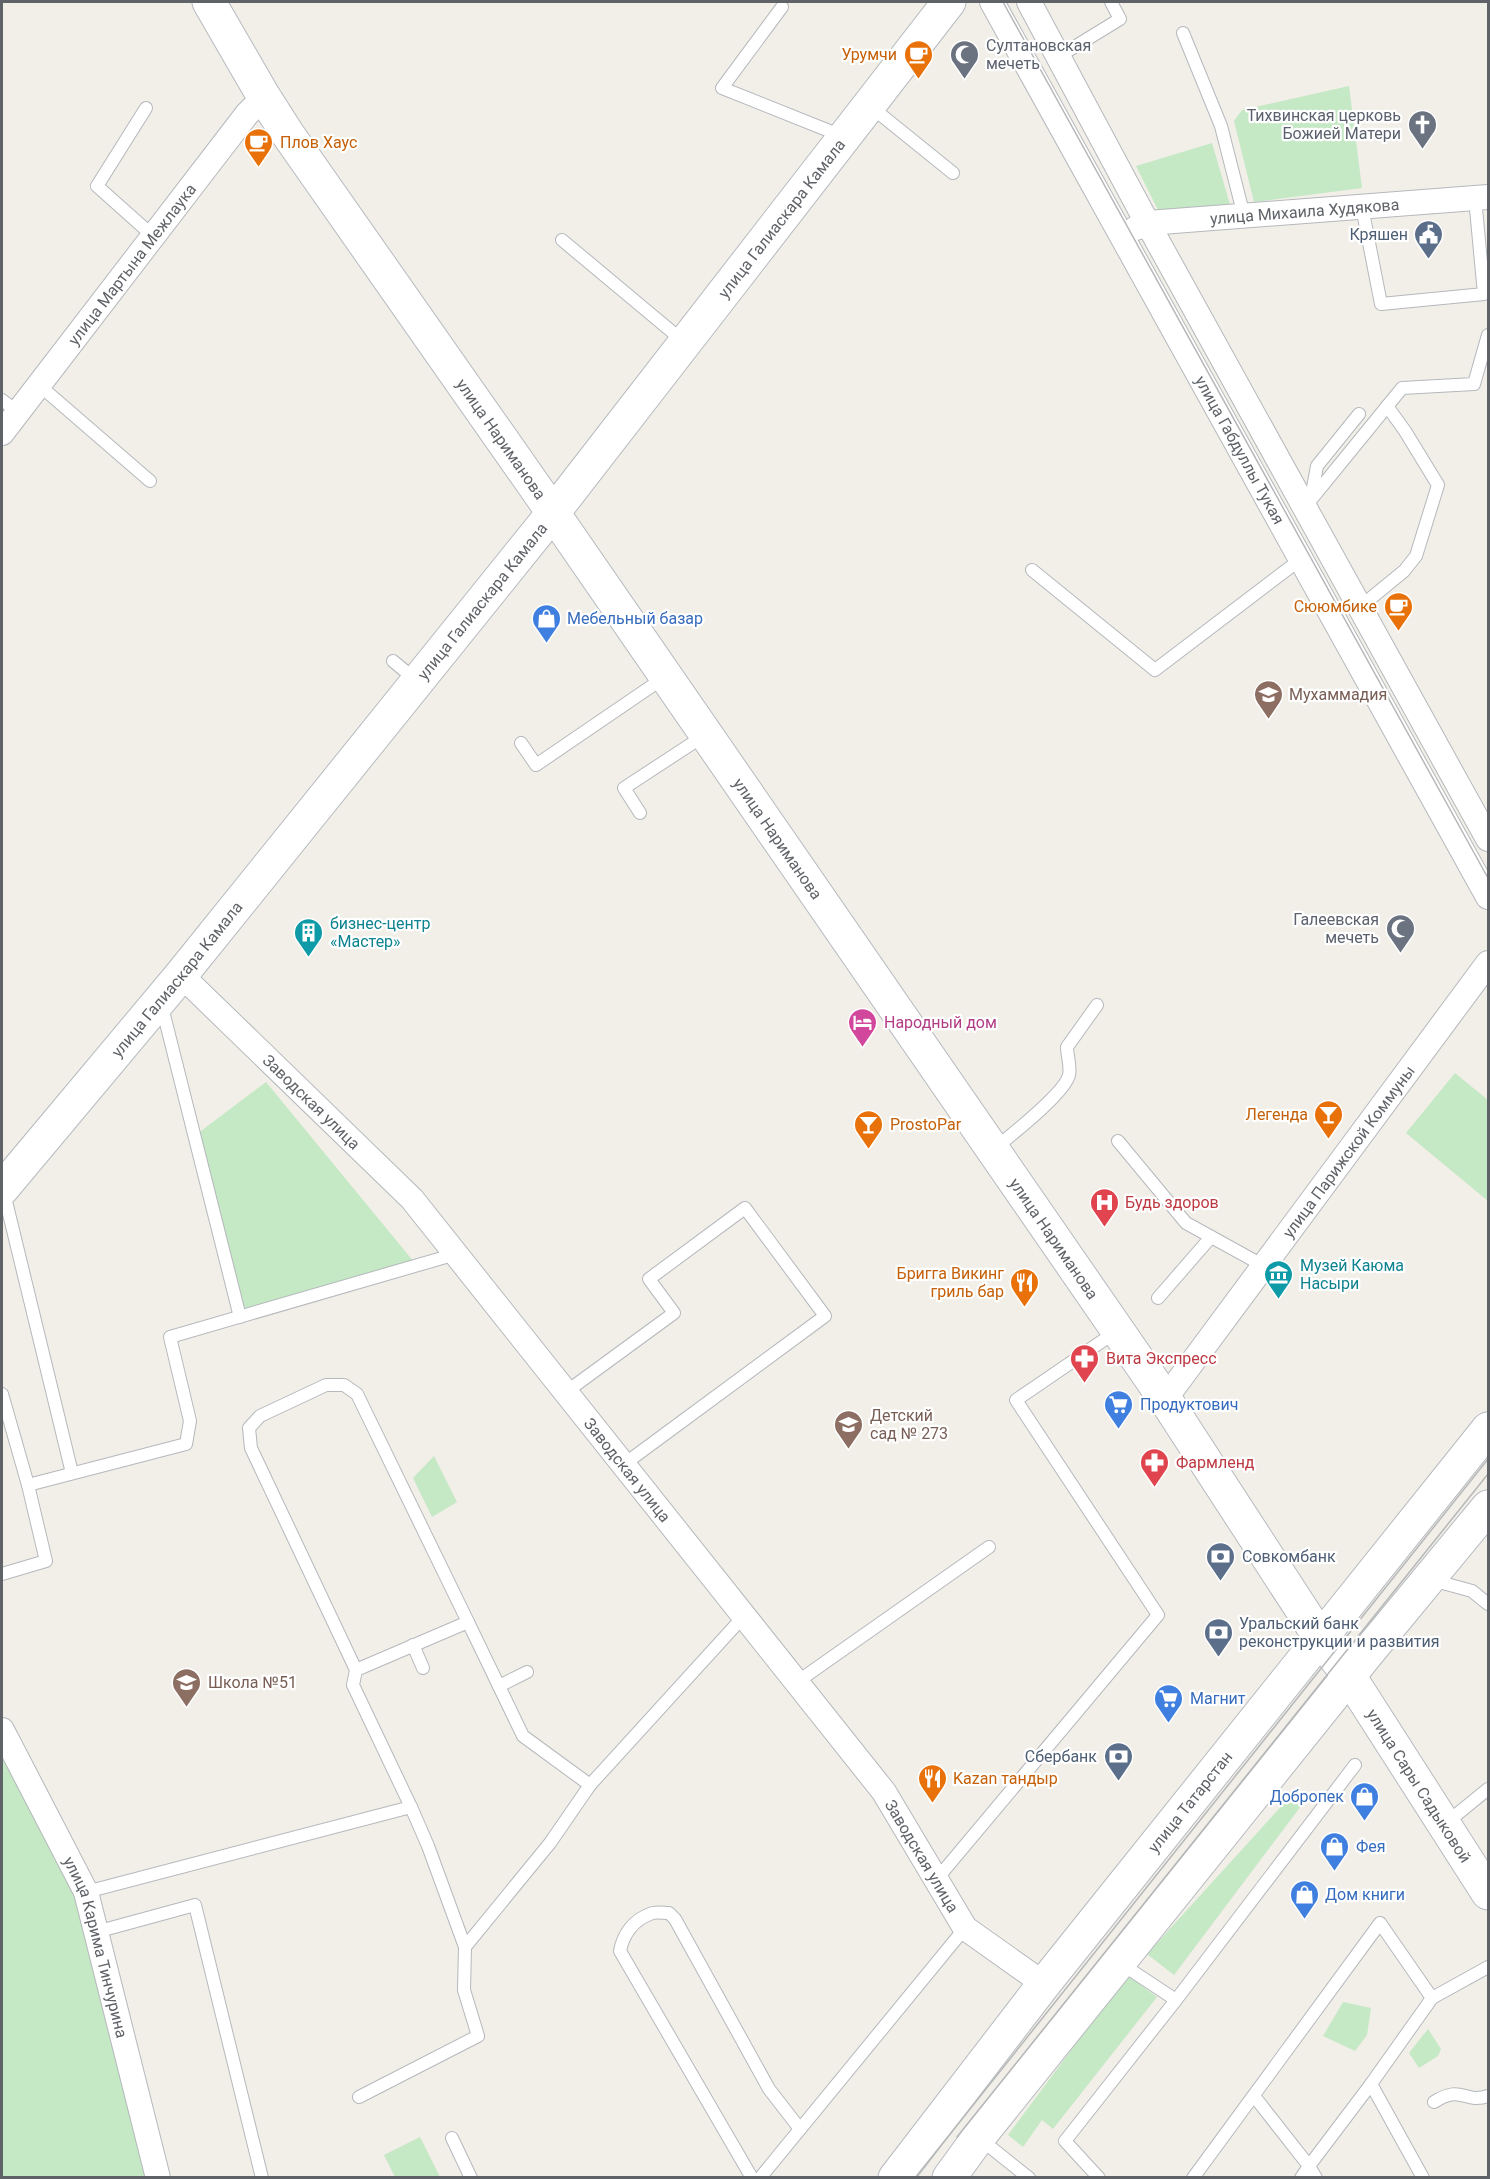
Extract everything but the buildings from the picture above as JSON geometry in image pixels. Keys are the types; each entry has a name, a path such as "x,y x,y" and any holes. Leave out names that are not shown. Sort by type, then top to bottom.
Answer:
{"main road":[{"name":"улица Нариманова","path":"209,2 264,97 1166,1399 1321,1639 1349,1676"},
{"name":"улица Галиаскара Камала","path":"2,1188 171,992 405,671 553,513 949,2"},
{"name":"улица Татарстан","path":"895,2178 1044,1984 1488,1429"},
{"path":"949,2178 978,2138 1349,1676 1488,1507"},
{"name":"улица Сары Садыковой","path":"1349,1676 1488,1893"}],"street":[{"name":"улица Габдуллы Тукая","path":"992,2 1488,897"},
{"name":"улица Габдуллы Тукая","path":"1029,2 1148,224 1308,503 1360,607 1488,839"},
{"name":"улица Мартына Межлаука","path":"2,434 10,406 39,385 247,114 264,97"},
{"name":"улица Михаила Худякова","path":"1122,235 1148,224 1482,198"},
{"name":"улица Парижской Коммуны","path":"1166,1399 1488,963"},
{"name":"Заводская улица","path":"171,992 412,1199 884,1792 965,1928 1044,1984"},
{"name":"улица Карима Тинчурина","path":"2,1730 86,1892 158,2178"}],"lane":[{"path":"1058,57 1120,19 1111,2"},
{"path":"782,7 722,88 844,137"},
{"path":"1183,33 1221,126 1244,216"},
{"path":"869,105 953,173"},
{"path":"146,108 97,186 153,236"},
{"path":"1362,207 1381,304 1484,294 1482,198"},
{"path":"562,240 685,343"},
{"path":"1308,503 1402,388 1474,384 1488,335"},
{"path":"39,385 150,481"},
{"path":"1360,607 1404,571 1416,556 1438,485 1405,430 1387,406"},
{"path":"1308,503 1317,466 1359,414"},
{"path":"1032,570 1155,670 1301,559"},
{"path":"521,742 536,765 666,676"},
{"path":"640,813 624,788 706,734"},
{"path":"171,992 240,1317"},
{"path":"993,1150 1047,1103 1065,1083 1069,1075 1067,1047 1097,1005"},
{"path":"1118,1141 1186,1223 1263,1266"},
{"path":"2,1188 72,1473"},
{"path":"566,1392 674,1313 649,1278 745,1208 825,1317 623,1465"},
{"path":"1158,1298 1211,1237"},
{"path":"28,1485 186,1444 190,1421 170,1337 456,1254"},
{"path":"936,1880 1158,1615 1016,1400 1118,1330"},
{"path":"359,2097 478,2036 464,1990 465,1947 428,1846 353,1685 356,1670 251,1448 249,1428 260,1416 326,1385 344,1385 357,1394 523,1736 590,1785"},
{"path":"2,1394 28,1485 46,1561 2,1574"},
{"path":"797,1682 989,1547"},
{"path":"1429,1579 1472,1591 1488,1604"},
{"path":"465,1947 550,1843 590,1785 744,1616"},
{"path":"356,1670 468,1622"},
{"path":"413,1645 423,1668"},
{"path":"499,1686 527,1672"},
{"path":"1099,2178 1065,2141 1355,1765"},
{"path":"1443,1825 1488,1789"},
{"path":"86,1892 411,1807"},
{"path":"96,1932 195,1905 262,2178"},
{"path":"752,2178 620,1951 622,1939 632,1925 651,1913 669,1912 675,1919 769,2089 800,2129"},
{"path":"1193,2178 1380,1923 1432,1998"},
{"path":"760,2178 965,1928"},
{"path":"1120,1963 1176,2000"},
{"path":"1301,2178 1432,1998 1488,1967"},
{"path":"1371,2084 1423,2178"},
{"path":"1434,2102 1453,2093 1478,2098 1488,2096"},
{"path":"1254,2096 1316,2178"},
{"path":"452,2138 471,2178"},
{"path":"978,2138 1028,2177"}],"green space":[{"path":"1349,86 1362,188 1254,202 1234,121 1242,110"},
{"path":"1212,143 1231,208 1161,216 1136,166"},
{"path":"1455,1073 1488,1100 1488,1201 1406,1133"},
{"path":"266,1082 414,1262 244,1309 197,1134"},
{"path":"434,1456 457,1502 432,1517 413,1478"},
{"path":"2,1744 65,1852 148,2177 2,2177"},
{"path":"1297,1789 1307,1798 1174,1975 1147,1954"},
{"path":"1127,1975 1157,1997 1053,2129 1042,2120 1023,2147 1008,2135"},
{"path":"1343,2002 1371,2008 1367,2035 1355,2051 1323,2036"},
{"path":"1428,2029 1441,2049 1438,2056 1419,2068 1409,2053"},
{"path":"420,2137 440,2177 395,2177 384,2155"}],"tram line":[{"path":"1003,2 1488,878"},
{"path":"915,2178 1488,1459"},
{"path":"957,2137 1488,1474"}],"place":[{"name":"Урумчи","path":"918,80"},
{"name":"Султановская мечеть","path":"965,80"},
{"name":"Тихвинская церковь Божией Матери","path":"1422,150"},
{"name":"Плов Хаус","path":"259,168"},
{"name":"Кряшен","path":"1429,260"},
{"name":"Сююмбике","path":"1398,632"},
{"name":"Мебельный базар","path":"546,644"},
{"name":"Мухаммадия","path":"1268,720"},
{"name":"Галеевская мечеть","path":"1400,954"},
{"name":"бизнес-центр «Мастер»","path":"309,958"},
{"name":"Народный дом","path":"863,1048"},
{"name":"Легенда","path":"1329,1140"},
{"name":"ProstoPar","path":"869,1150"},
{"name":"Будь здоров","path":"1104,1228"},
{"name":"Музей Каюма Насыри","path":"1279,1300"},
{"name":"Бригга Викинг гриль бар","path":"1025,1308"},
{"name":"Вита Экспресс","path":"1085,1384"},
{"name":"Продуктович","path":"1119,1430"},
{"name":"Детский сад № 273","path":"849,1450"},
{"name":"Фармленд","path":"1155,1488"},
{"name":"Совкомбанк","path":"1221,1582"},
{"name":"Уральский банк реконструкции и развития","path":"1218,1658"},
{"name":"Школа №51","path":"187,1708"},
{"name":"Магнит","path":"1169,1724"},
{"name":"Сбербанк","path":"1118,1782"},
{"name":"Kazan тандыр","path":"932,1804"},
{"name":"Добропек","path":"1365,1822"},
{"name":"Фея","path":"1335,1872"},
{"name":"Дом книги","path":"1304,1920"}]}
